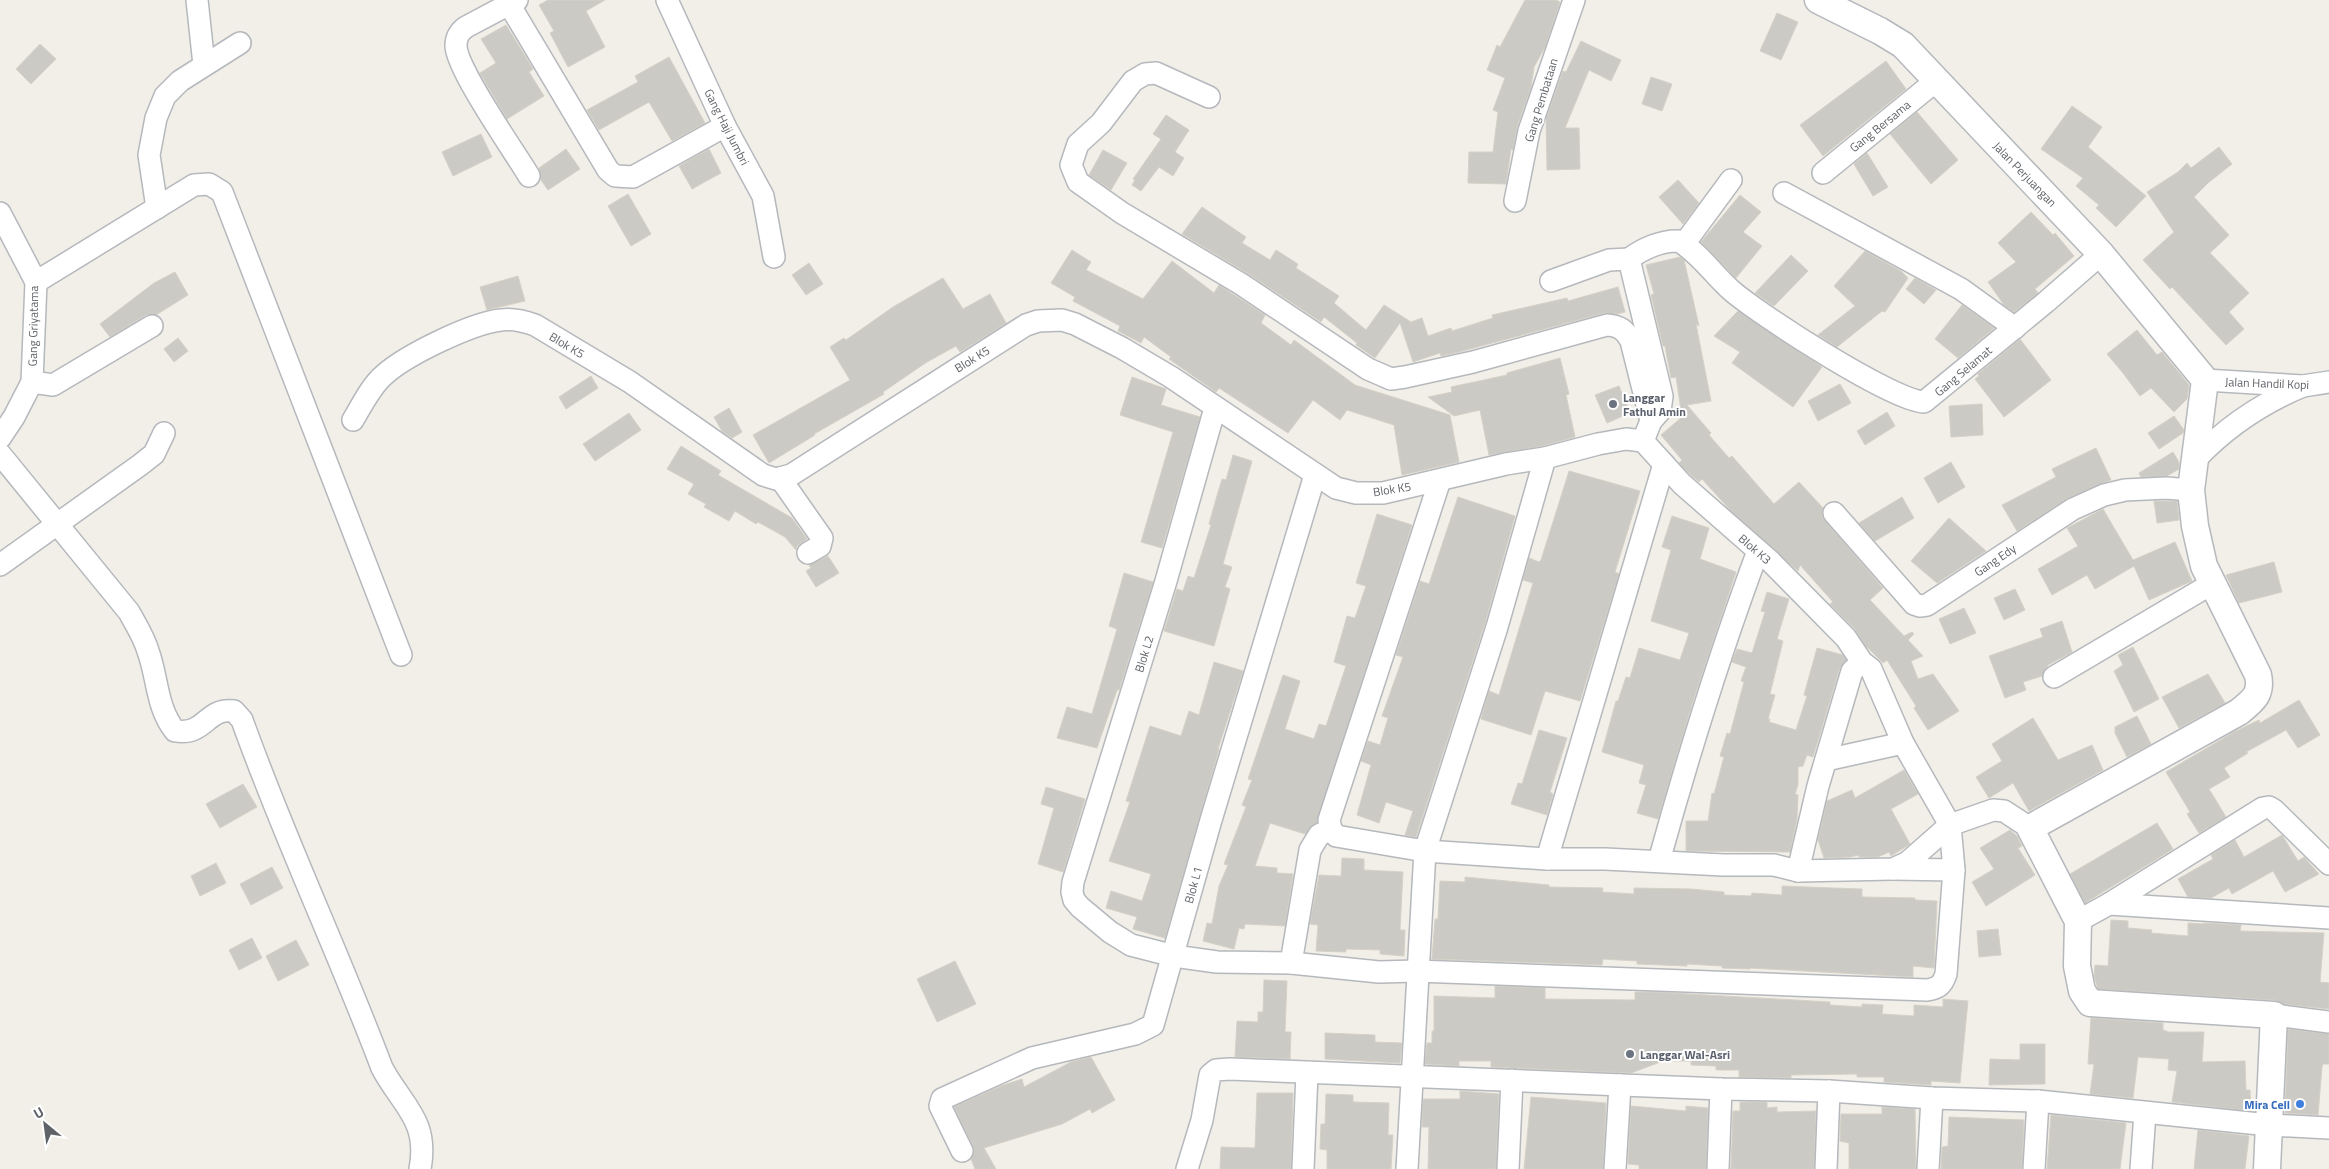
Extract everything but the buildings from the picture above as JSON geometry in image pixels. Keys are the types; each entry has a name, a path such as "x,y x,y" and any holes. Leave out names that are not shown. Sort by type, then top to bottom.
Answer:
{"street":[{"path":"197,0 204,65"},
{"name":"Gang Haji Jumbri","path":"667,0 725,126 763,196 774,257"},
{"name":"Gang Pembataan","path":"1515,201 1529,131 1574,0"},
{"name":"Jalan Perjuangan","path":"1818,0 1880,31 1903,45 2101,254 2205,380"},
{"path":"529,176 481,99 459,59 456,45 459,32 513,2 608,170 615,176 633,177 725,126"},
{"path":"157,208 148,155 156,118 165,96 180,81 240,43"},
{"path":"1209,97 1156,73 1145,74 1133,81 1101,123 1078,144 1072,165 1078,182 1122,213 1241,284 1368,370 1391,380 1473,362 1607,325 1618,326 1626,332 1631,341 1652,421"},
{"name":"Gang Bersama","path":"1823,173 1937,80"},
{"path":"1551,281 1609,260 1629,259 1644,250 1672,240 1684,244 1731,180"},
{"path":"36,282 194,185 202,183 216,187 222,192 401,655"},
{"path":"1784,193 1961,289 2014,328"},
{"name":"Gang Griyatama","path":"0,213 36,282 32,382 14,417 0,438"},
{"name":"Gang Selamat","path":"1684,244 1733,292 1861,375 1916,401 1924,402 2101,254"},
{"path":"1629,259 1662,396 1660,411 1652,421 1644,441"},
{"name":"Blok K5","path":"353,420 382,376 393,368 428,348 486,322 503,319 524,321 630,382 762,475 776,479 791,475 1026,325 1052,319 1075,324 1171,377 1336,488 1356,493 1382,493 1506,464 1545,458 1617,440 1644,441"},
{"path":"32,382 53,385 152,326"},
{"path":"2030,828 2239,712 2255,698 2260,687 2258,674 2204,566 2195,526 2191,490 2205,380"},
{"name":"Jalan Handil Kopi","path":"2205,380 2303,386 2329,382"},
{"path":"2195,460 2218,436 2250,414 2273,399 2303,386"},
{"name":"Blok L2","path":"1174,956 1131,945 1110,932 1074,900 1072,882 1166,582 1215,408"},
{"path":"0,566 127,476 154,454 164,433"},
{"name":"Blok K3","path":"1644,441 1682,484 1770,561 1846,638 1862,662 1871,669 1903,744 1950,825"},
{"path":"0,454 129,612 141,632 149,651 161,707 175,731 185,733 195,730 218,712 234,711 242,720 270,800 336,952 382,1068 392,1086 406,1102 420,1131 423,1152 420,1169"},
{"path":"1407,1169 1425,851 1497,627 1545,458"},
{"path":"1547,859 1664,464"},
{"name":"Blok L1","path":"962,1151 940,1106 942,1099 1032,1058 1144,1030 1153,1025 1211,820 1315,474"},
{"path":"780,478 822,538 820,546 808,554"},
{"path":"1440,480 1329,820 1331,829 1336,836 1425,851 1547,859 1659,860 1723,865 1774,865 1798,871 1954,870"},
{"name":"Gang Edy","path":"1834,513 1914,604 1920,606 1927,605 2073,509 2104,495 2125,490 2166,488 2191,490"},
{"path":"1659,860 1676,798 1735,612 1758,551"},
{"path":"2054,677 2213,584"},
{"path":"1798,871 1810,814 1852,671 1862,662"},
{"path":"1826,760 1903,744"},
{"path":"2078,921 2109,904 2263,808 2268,807 2279,814 2329,864"},
{"path":"1893,869 1908,862 1950,825 1993,810 2004,812 2030,828 2078,921 2077,966 2082,992 2090,1003 2274,1015 2329,1022"},
{"path":"1174,956 1217,962 1290,963 1379,972 1417,971 1927,990 1937,988 1943,982 1946,974 1954,870 1950,825"},
{"path":"1290,963 1310,850 1320,835 1331,829"},
{"path":"2109,904 2329,918"},
{"path":"2267,1169 2274,1015"},
{"path":"1186,1169 1202,1120 1210,1075 1216,1070 1230,1069 1721,1089 1829,1091 1932,1098 2038,1101 2269,1125 2329,1128"},
{"path":"1303,1169 1307,1073"},
{"path":"1508,1169 1512,1080"},
{"path":"1615,1169 1620,1085"},
{"path":"1718,1169 1721,1089"},
{"path":"1826,1169 1829,1091"},
{"path":"1928,1169 1932,1098"},
{"path":"2034,1169 2038,1101"},
{"path":"2140,1169 2145,1113"}],"place":[{"name":"Langgar Fathul Amin","path":"1613,404"},
{"name":"Langgar Wal-Asri","path":"1630,1054"},
{"name":"Mira Cell","path":"2300,1104"}]}
